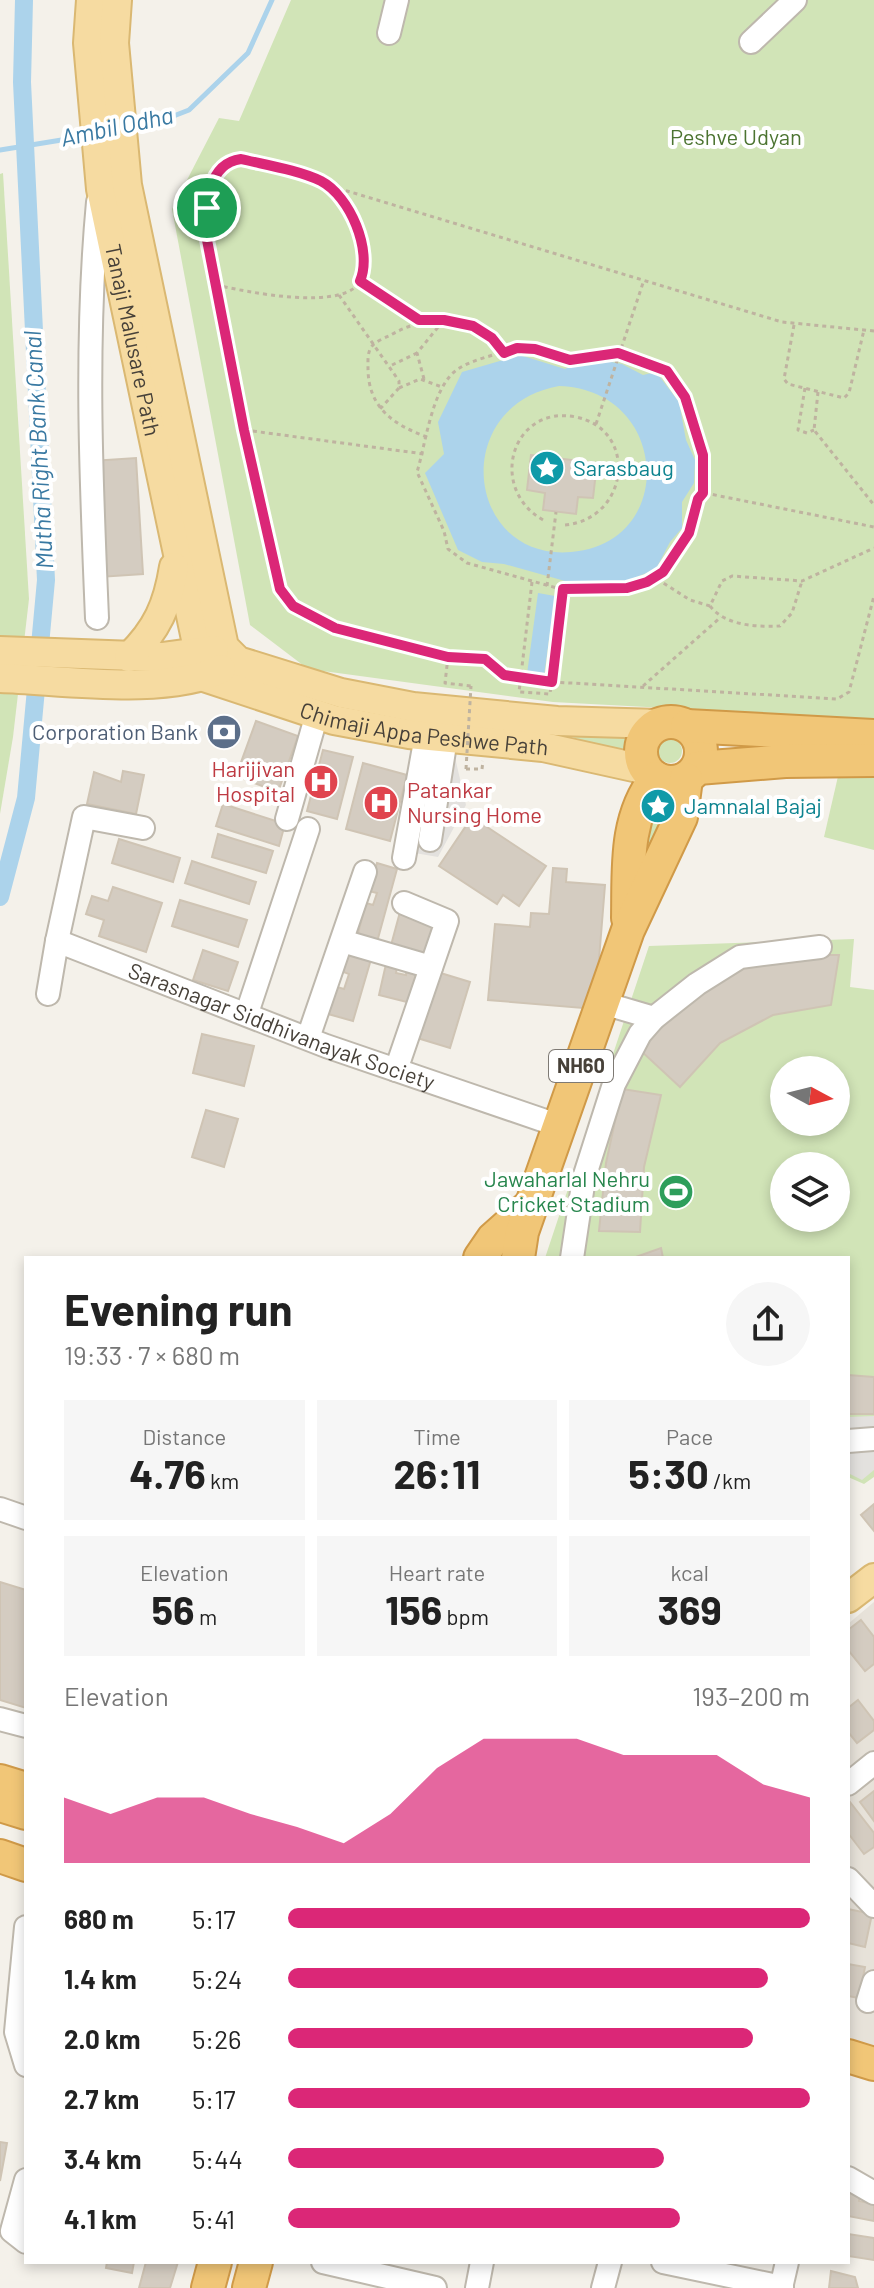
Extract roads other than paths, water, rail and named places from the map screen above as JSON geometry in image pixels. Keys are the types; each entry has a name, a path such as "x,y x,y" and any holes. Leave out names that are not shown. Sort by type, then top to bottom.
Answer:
{"highway":[{"path":"673,725 874,736"},
{"name":"NH60","path":"628,930 633,824 640,802 672,774 699,741 673,725 644,739 642,761 672,774"},
{"path":"672,774 754,763 874,760"},
{"path":"681,817 754,763"},
{"name":"NH60","path":"507,1244 560,1126 628,930 681,817 672,774"},
{"path":"0,1781 24,1788"},
{"path":"0,1805 24,1812"},
{"path":"0,1823 24,1829"},
{"path":"0,1856 24,1866"},
{"path":"0,1871 24,1867"},
{"path":"850,2057 874,2064"},
{"path":"192,2288 198,2264"},
{"path":"208,2288 214,2264"},
{"path":"226,2288 232,2264"},
{"path":"249,2288 255,2264"}],"main road":[{"name":"Tanaji Malusare Path","path":"91,0 88,43 106,110"},
{"name":"Tanaji Malusare Path","path":"117,0 106,110 108,166 176,555 216,660"},
{"name":"Tanaji Malusare Path","path":"108,166 134,222 216,660"},
{"path":"118,665 149,637 162,617 176,555"},
{"name":"Chimaji Appa Peshwe Path","path":"0,651 118,665 159,684 216,660 341,693 413,707 557,721 673,725"},
{"name":"Chimaji Appa Peshwe Path","path":"216,660 317,714 436,737 543,747 672,774"},
{"name":"Chimaji Appa Peshwe Path","path":"0,678 118,665"},
{"path":"850,1596 874,1578"}],"street":[{"path":"389,33 397,0"},
{"path":"751,42 795,0"},
{"path":"97,618 88,393 90,284 108,166"},
{"path":"287,819 317,714"},
{"path":"430,840 436,737"},
{"path":"404,858 436,737"},
{"path":"48,994 84,817 143,828"},
{"path":"247,1013 308,829"},
{"path":"308,1038 365,872"},
{"path":"396,1070 447,921 404,903"},
{"name":"Sarasnagar Siddhivanayak Society","path":"57,941 308,1038 560,1126"},
{"path":"342,941 431,967"},
{"path":"572,1256 584,1178 614,1084 633,1045 654,1018 697,984 740,957 820,947"},
{"path":"603,1003 654,1018"},
{"path":"850,1441 874,1439"},
{"path":"0,1509 24,1517"},
{"path":"0,1719 24,1725"},
{"path":"850,1782 874,1763"},
{"path":"0,1841 24,1849"},
{"path":"850,1881 874,1906"},
{"path":"24,1948 16,2032 24,2058"},
{"path":"850,2179 874,2193"},
{"path":"24,2187 12,2231 24,2240"},
{"path":"332,2264 435,2288"},
{"path":"477,2288 482,2264"},
{"path":"603,2288 609,2264"},
{"path":"669,2264 720,2281 782,2287 787,2264"}],"water":[{"path":"520,355 565,369 606,361 622,364 643,375 656,372 679,402 686,440 695,460 694,483 682,502 682,528 670,542 656,569 627,581 565,581 504,564 482,562 458,550 425,473 444,454 438,422 462,372","holes":["559,386 596,394 623,412 640,438 647,468 643,497 630,523 606,543 571,552 536,548 509,533 492,509 484,480 486,450 499,422 523,399"]},
{"path":"538,593 555,596 544,676 527,674"}],"waterway":[{"name":"Mutha Right Bank Canal","path":"0,897 26,798 46,580 22,82 24,0"},
{"name":"Ambil Odha","path":"131,128 153,124 189,110 248,53 272,0"},
{"name":"Ambil Odha","path":"0,150 86,136"}],"place":[{"name":"Sarasbaug","path":"547,468"},
{"name":"Corporation Bank","path":"224,732"},
{"name":"Harijivan Hospital","path":"321,782"},
{"name":"Patankar Nursing Home","path":"381,803"},
{"name":"Jamnalal Bajaj","path":"658,806"},
{"name":"Jawaharlal Nehru Cricket Stadium","path":"676,1192"}],"park label":[{"name":"Peshve Udyan","path":"736,137"}]}
